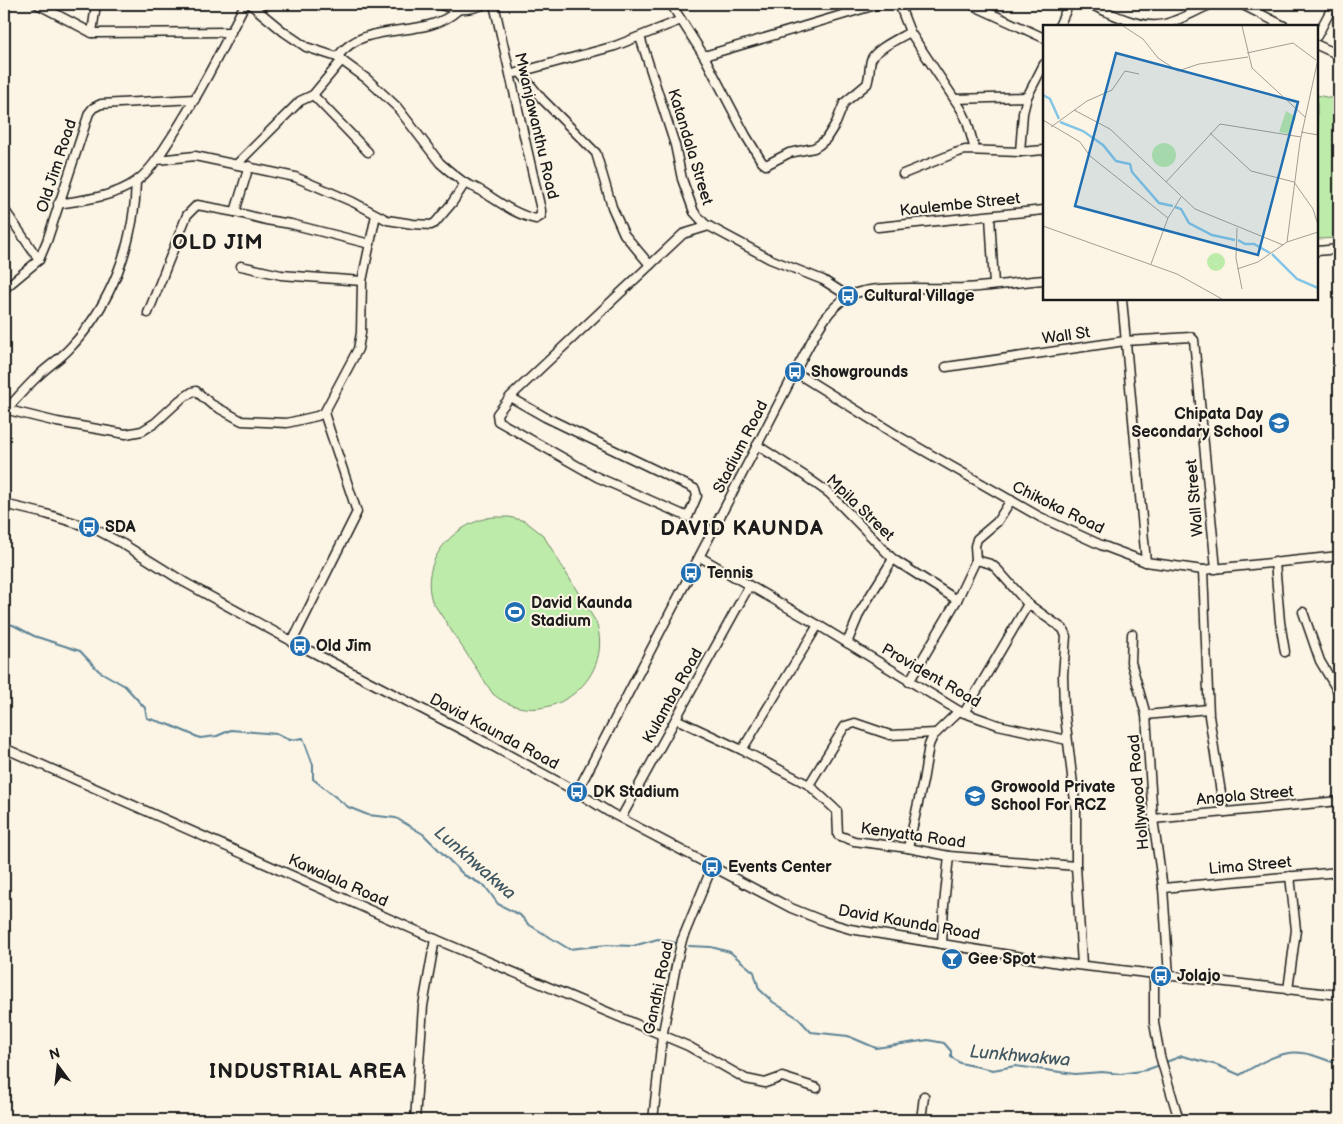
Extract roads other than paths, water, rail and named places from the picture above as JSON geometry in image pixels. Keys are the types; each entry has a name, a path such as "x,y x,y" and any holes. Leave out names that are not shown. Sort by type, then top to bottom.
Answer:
{"street":[{"path":"37,4 92,32 231,32"},
{"path":"92,32 96,4"},
{"path":"58,204 104,195 136,182 157,160 195,99 245,4"},
{"name":"Mwanjawanthu Road","path":"250,4 284,32 306,47 340,59 367,79 397,107 440,163 465,183 526,217 536,219 541,216 539,201 494,4"},
{"path":"437,4 458,10 467,10 485,4"},
{"path":"671,4 704,56 746,136 762,162 766,165 789,153 814,148 826,140 836,123 844,103 867,84 870,62 873,56 910,32"},
{"path":"704,56 879,4"},
{"path":"899,4 910,32 955,99 967,121 975,150"},
{"path":"970,4 1043,38"},
{"path":"1060,25 1068,4"},
{"path":"1089,4 1122,23 1146,24 1165,24 1212,4"},
{"path":"1241,4 1282,25"},
{"path":"1255,12 1259,4"},
{"path":"1318,34 1334,4"},
{"path":"237,164 300,100 313,95 348,45 366,35 415,28 442,21 458,10"},
{"path":"511,75 615,46 680,20"},
{"name":"Katandala Street","path":"640,37 676,145 685,187 694,212 709,226 770,259 822,280 848,296"},
{"path":"1318,45 1339,55"},
{"path":"1020,152 1023,113 1027,97 1043,66"},
{"path":"520,72 542,99 596,153 612,207 624,234 650,265"},
{"path":"313,95 368,152"},
{"path":"955,99 1027,97"},
{"name":"Old Jim Road","path":"39,260 89,113 93,108 101,104 195,99"},
{"path":"903,174 955,153 975,150 1020,152 1043,150"},
{"path":"157,160 195,156 295,177 353,202 387,220 413,224 430,225 435,223 452,203 465,183"},
{"path":"235,212 249,166"},
{"path":"5,409 38,376 70,349 99,312 116,276 134,217 136,182"},
{"path":"148,313 187,215 197,205 202,204 266,220 291,224 370,244"},
{"path":"4,209 39,260 4,289"},
{"name":"Kaulembe Street","path":"878,227 1043,210"},
{"path":"5,409 57,422 126,434 142,431 155,424 180,400 196,391 211,404 242,421 287,423 317,416 326,410 358,349 361,333 362,281 376,215"},
{"path":"990,216 994,285"},
{"path":"510,397 545,417 695,489 696,496 688,517 598,477 498,421 497,414 510,397 683,234 709,226"},
{"path":"1318,251 1339,249"},
{"path":"241,266 281,275 362,281"},
{"name":"Stadium Road","path":"577,792 795,372 822,322 836,306 848,296 877,289 938,290 1043,280"},
{"path":"1122,300 1146,562"},
{"name":"Wall St","path":"946,367 1125,342 1191,337"},
{"name":"Wall Street","path":"1191,337 1194,340 1216,569"},
{"name":"Chikoka Road","path":"795,372 893,433 1040,517 1100,545 1146,562 1203,570 1339,556"},
{"path":"292,642 357,512 326,410"},
{"name":"Mpila Street","path":"757,445 829,493 893,559 957,600"},
{"path":"909,682 957,600 976,560 975,546 977,538 997,522 1011,500"},
{"name":"David Kaunda Road","path":"4,504 95,529 184,582 292,642 474,736 712,867 791,908 826,922 850,929 1082,966 1339,995"},
{"name":"Provident Road","path":"700,557 818,625 961,712 998,725 1067,740"},
{"path":"847,643 860,612 893,559"},
{"path":"976,560 992,564 1028,604 1063,629 1066,636 1063,675 1067,740 1076,810 1076,866 1082,966"},
{"path":"1275,562 1284,652"},
{"path":"1203,570 1208,709 1224,812"},
{"name":"Kulamba Road","path":"620,818 750,586"},
{"path":"908,848 924,781 929,745 936,733 961,712 1028,604"},
{"path":"1303,612 1320,661 1336,683 1339,693"},
{"path":"742,750 818,625"},
{"path":"1132,634 1131,662 1146,715"},
{"name":"Hollywood Road","path":"1169,976 1163,888 1153,819 1146,715 1208,709"},
{"name":"Kenyatta Road","path":"676,719 742,750 809,785 837,811 836,831 841,837 854,841 908,848 949,856 1076,866"},
{"path":"809,785 845,726 855,723 890,735 936,733"},
{"name":"Kawalala Road","path":"4,748 436,939 688,1046 730,1072 746,1079 765,1083 782,1077 817,1088"},
{"name":"Angola Street","path":"1153,819 1339,801"},
{"path":"942,944 949,856"},
{"name":"Gandhi Road","path":"652,1120 662,1036 682,940 712,867"},
{"name":"Lima Street","path":"1163,888 1339,872"},
{"path":"1288,990 1296,930 1290,876"},
{"path":"415,1120 423,1006 436,939"},
{"path":"1154,975 1154,1023 1160,1056 1179,1120"},
{"path":"921,1120 924,1096"}],"waterway":[{"name":"Lunkhwakwa","path":"4,623 13,625 34,636 80,651 99,671 125,686 145,708 147,718 170,725 200,738 217,736 231,730 277,734 290,740 303,738 313,765 313,779 348,807 368,815 396,818 423,834 464,875 485,886 498,904 520,915 528,924 569,949 607,945 633,946 658,939 676,943"},
{"name":"Lunkhwakwa","path":"689,946 711,947 730,952 754,972 759,989 773,1002 798,1018 811,1032 848,1036 876,1048 928,1040 944,1043 951,1051 951,1057 960,1063 993,1070 1015,1066 1075,1074 1102,1072 1121,1074 1146,1070 1160,1065"},
{"name":"Lunkhwakwa","path":"1166,1062 1182,1056 1217,1065 1240,1075 1254,1066 1277,1056 1294,1053 1311,1055 1339,1064"}],"place":[{"name":"Cultural Village","path":"848,296"},
{"name":"Showgrounds","path":"795,372"},
{"name":"Chipata Day Secondary School","path":"1279,423"},
{"name":"SDA","path":"89,527"},
{"name":"Tennis","path":"691,573"},
{"name":"David Kaunda Stadium","path":"515,612"},
{"name":"Old Jim","path":"300,646"},
{"name":"DK Stadium","path":"577,792"},
{"name":"Growoold Private School For RCZ","path":"975,796"},
{"name":"Events Center","path":"712,867"},
{"name":"Gee Spot","path":"952,959"},
{"name":"Jolajo","path":"1161,976"}],"district":[{"name":"OLD JIM","path":"218,242"},
{"name":"DAVID KAUNDA","path":"742,528"},
{"name":"INDUSTRIAL AREA","path":"308,1071"}]}
